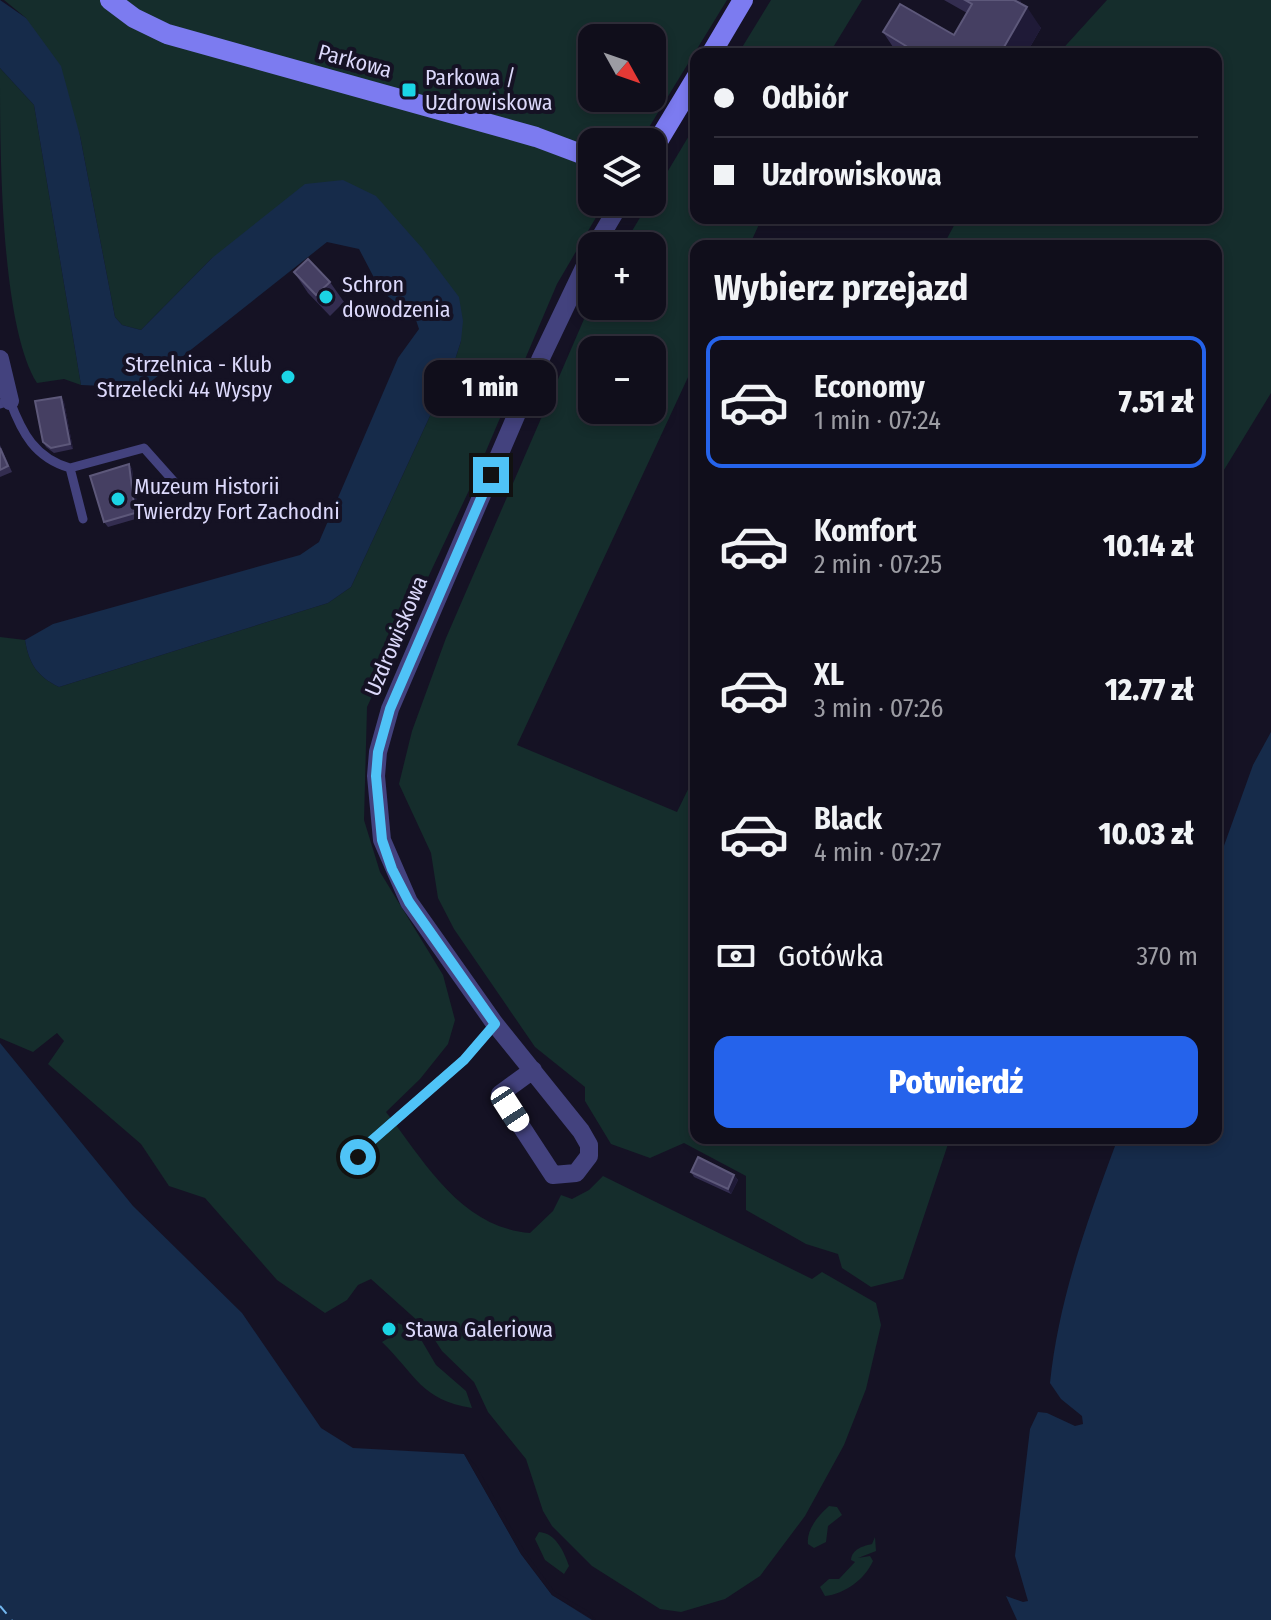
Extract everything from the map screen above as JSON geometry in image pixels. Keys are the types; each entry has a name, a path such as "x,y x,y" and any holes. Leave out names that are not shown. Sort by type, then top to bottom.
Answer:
{"street":[{"name":"Parkowa","path":"110,0 134,18 167,34 524,134 578,153"},
{"path":"715,48 743,0"},
{"path":"666,128 690,88"},
{"name":"Uzdrowiskowa","path":"533,1070 500,1094 553,1175 576,1173 589,1156 587,1138 533,1070 495,1024 409,902 392,869 377,810 378,752 402,680 540,360 578,280"},
{"path":"0,359 5,403"}],"lane":[{"path":"5,403 29,441 44,458 70,468 144,448 177,485"},
{"path":"70,468 83,519"},
{"path":"358,1157 361,1150 464,1060 495,1024"}],"green space":[{"path":"4,0 727,0 698,48 690,48 690,60 666,100 666,24 578,24 578,112 658,112 649,128 578,128 578,216 597,216 587,232 578,232 578,248 557,284 472,484 367,707 364,820 380,872 443,975 455,1020 448,1044 420,1079 386,1112 446,1189 483,1219 530,1233 553,1211 561,1195 572,1199 589,1190 603,1176 812,1279 822,1272 876,1303 881,1325 866,1389 844,1445 805,1516 760,1576 725,1599 681,1612 660,1609 592,1566 552,1526 543,1511 526,1459 488,1412 474,1382 442,1351 429,1331 371,1279 358,1285 347,1300 325,1313 277,1280 205,1198 169,1186 141,1144 48,1064 64,1041 57,1033 33,1052 0,1038 0,637 25,640 35,668 59,687 328,603 351,587 453,366 461,341 376,197 212,258 141,330 122,325 115,317 80,136 26,18"},
{"path":"771,0 862,0 833,48 742,48"},
{"path":"1107,0 1271,0 1271,393 1222,473 1222,240 946,240 955,224 1222,224 1222,48 1063,48"},
{"path":"0,68 34,105 81,385 64,379 37,383 25,356 9,278 5,233"},
{"path":"690,134 690,224 759,224 752,240 690,240 690,373 517,745 677,812 690,785 690,1144 948,1144 903,1279 871,1287 842,1268 838,1254 806,1244 746,1210 746,1176 684,1143 650,1158 611,1144 585,1101 585,1087 535,1047 454,929 438,898 431,853 399,784 412,731 446,638 584,320 666,320 666,232 631,232 641,216 666,216 666,174"},
{"path":"398,1323 416,1331 436,1365 466,1391 472,1408 441,1399 430,1392 382,1342 392,1336"},
{"path":"829,1506 837,1507 842,1515 828,1526 826,1542 814,1548 808,1544 811,1527"},
{"path":"539,1532 550,1536 562,1549 569,1566 564,1574 545,1560 535,1539"},
{"path":"875,1537 876,1551 858,1558 870,1556 873,1561 865,1574 847,1589 825,1596 820,1587 829,1579 839,1579 855,1562 851,1560 853,1553 872,1544"}],"water":[{"path":"0,0 26,18 61,66 80,136 115,317 122,325 141,330 212,258 305,184 343,180 376,196 422,248 459,297 463,321 453,366 351,587 328,603 59,687 35,668 25,640 53,624 300,555 319,542 398,358 419,329 415,317 381,291 359,249 327,242 130,398 103,386 81,385 34,105 0,68"},
{"path":"1271,732 1271,1620 1017,1620 1006,1596 1028,1601 1015,1556 1030,1429 1038,1412 1075,1426 1083,1424 1082,1416 1061,1399 1050,1383 1068,1289 1116,1144 1222,1144 1222,851 1253,765"},
{"path":"0,1043 133,1206 242,1313 321,1428 353,1448 464,1454 521,1554 552,1595 592,1620 0,1620"}],"pier":[{"path":"462,1450 477,1467 525,1552 555,1592 588,1611 596,1620 552,1595 521,1554"}],"building":[{"path":"965,0 1014,0 1027,7 1003,48 905,48 883,32 900,4 954,35 972,4"},
{"path":"308,259 330,282 316,295 294,272"},
{"path":"61,397 70,444 51,448 43,442 35,401"},
{"path":"0,448 8,466 0,470"},
{"name":"Muzeum Historii Twierdzy Fort Zachodni","path":"129,464 135,513 104,522 90,476"},
{"path":"698,1157 734,1175 728,1189 691,1172"}],"ferry route":[{"path":"0,1606 12,1620"}],"place":[{"name":"Parkowa / Uzdrowiskowa","path":"409,90"},
{"name":"Schron dowodzenia","path":"326,297"},
{"name":"Strzelnica - Klub Strzelecki 44 Wyspy","path":"288,377"},
{"name":"Muzeum Historii Twierdzy Fort Zachodni","path":"118,499"},
{"name":"Stawa Galeriowa","path":"389,1329"}],"route":[{"path":"358,1157 361,1150 464,1060 495,1024 409,902 392,869 382,840 376,776 378,752 390,709 491,475"}]}
